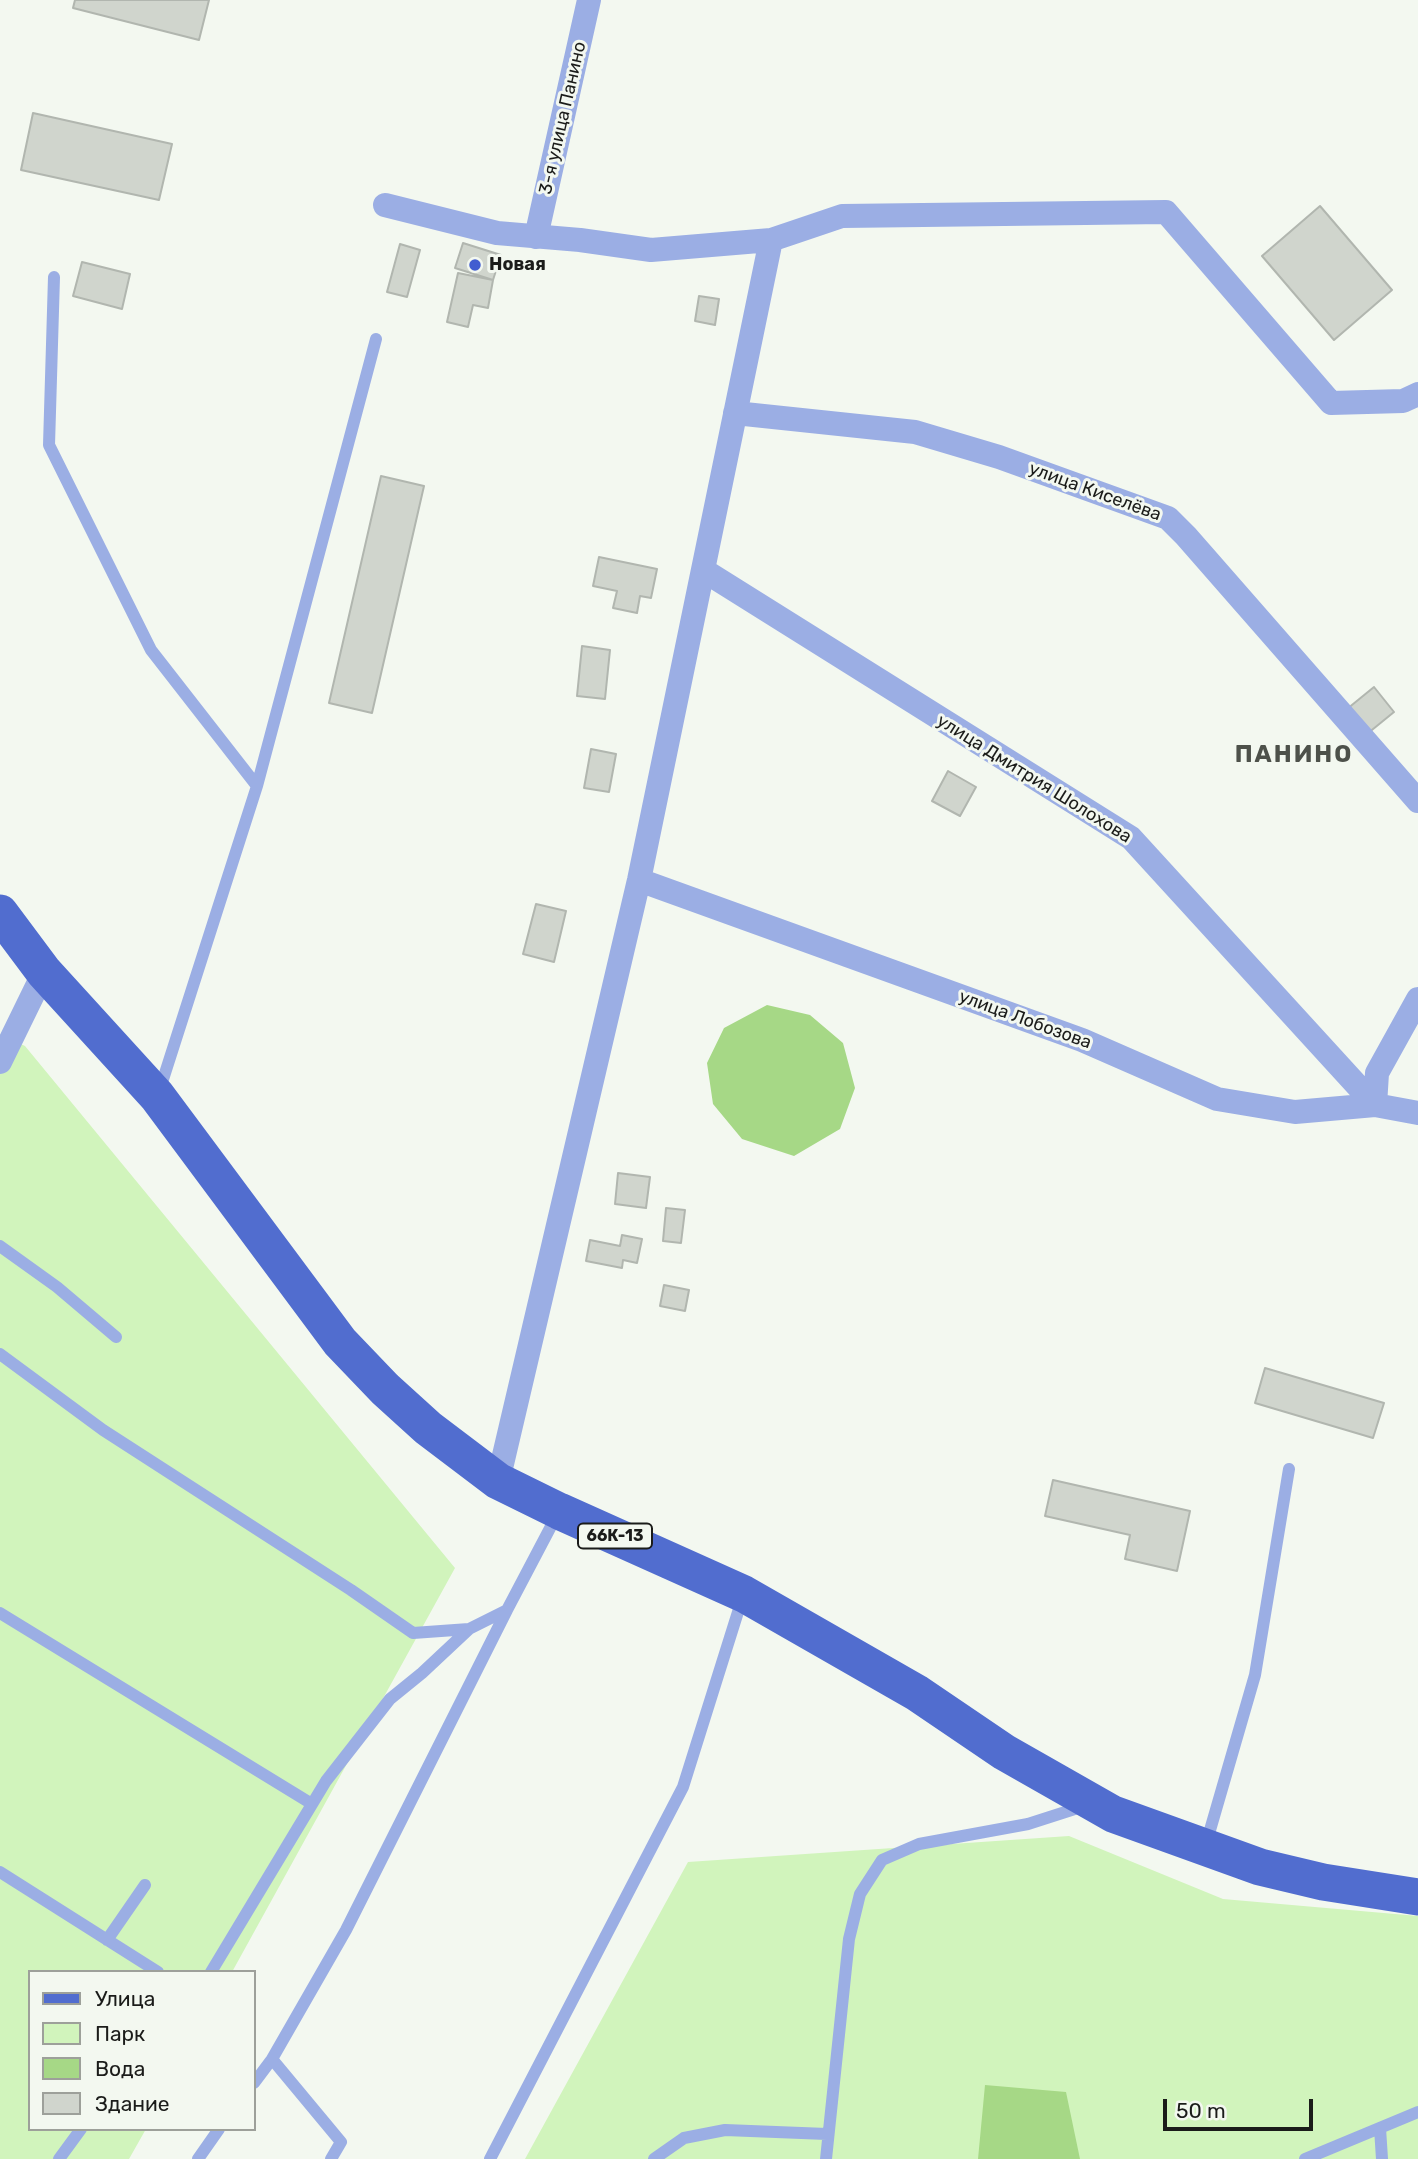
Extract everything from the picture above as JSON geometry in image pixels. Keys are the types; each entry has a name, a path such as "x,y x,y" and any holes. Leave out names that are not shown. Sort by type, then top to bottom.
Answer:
{"main road":[{"name":"66К-13","path":"0,913 44,972 158,1096 340,1342 385,1389 428,1428 498,1481 744,1594 917,1693 1004,1752 1113,1814 1259,1867 1323,1882 1418,1897"}],"street":[{"name":"3-я улица Панино","path":"536,237 589,0"},
{"path":"386,205 497,233 651,250 771,240 842,216 1166,212 1331,403 1403,401 1418,394"},
{"path":"498,1481 639,880 771,240"},
{"name":"улица Киселёва","path":"735,413 915,432 999,457 1168,518 1418,801"},
{"name":"улица Дмитрия Шолохова","path":"703,570 1131,838 1375,1105"},
{"name":"улица Лобозова","path":"639,880 1082,1040 1217,1099 1295,1112 1375,1105 1418,1113"},
{"path":"0,1062 44,972"},
{"path":"1375,1105 1377,1073 1418,999"}],"lane":[{"path":"54,277 49,445 151,650 257,786"},
{"path":"158,1096 257,786 376,339"},
{"path":"0,1246 57,1287 116,1337"},
{"path":"0,1354 103,1430 413,1633 469,1629"},
{"path":"1205,1849 1255,1675 1289,1469"},
{"path":"256,2080 272,2059 346,1930 559,1511"},
{"path":"490,2159 683,1787 744,1594"},
{"path":"212,1970 326,1781 390,1699 469,1629 507,1610"},
{"path":"0,1613 312,1804"},
{"path":"826,2159 849,1939 860,1894 882,1860 919,1844 1028,1824 1093,1803"},
{"path":"0,1872 155,1970"},
{"path":"107,1940 145,1885"},
{"path":"272,2059 341,2142 331,2159"},
{"path":"1305,2159 1418,2112"},
{"path":"1380,2129 1382,2159"},
{"path":"654,2159 684,2138 724,2130 827,2134"},
{"path":"59,2159 80,2131"},
{"path":"198,2159 218,2131"}],"green space":[{"path":"0,1034 25,1046 455,1568 233,1970 28,1970 28,2131 145,2131 129,2159 0,2159"},
{"path":"1069,1836 1223,1899 1418,1916 1418,2159 525,2159 688,1862"}],"water":[{"path":"767,1005 810,1015 843,1043 855,1088 840,1129 794,1156 742,1139 713,1104 707,1063 724,1028"},
{"path":"985,2085 1066,2092 1080,2159 978,2159"}],"building":[{"path":"75,0 209,0 199,40 73,8"},
{"path":"33,113 172,144 159,200 21,170"},
{"path":"1320,206 1392,290 1334,340 1262,256"},
{"path":"463,243 501,255 493,280 455,268"},
{"path":"400,244 420,250 407,297 387,292"},
{"path":"82,262 130,274 122,309 73,296"},
{"path":"458,273 493,280 488,308 473,305 468,327 447,322"},
{"path":"699,296 719,299 715,325 695,321"},
{"path":"381,476 424,486 372,713 329,703"},
{"path":"599,557 657,569 651,598 640,596 637,613 613,608 617,591 593,586"},
{"path":"582,646 610,650 605,699 577,696"},
{"path":"1374,687 1394,712 1367,734 1347,709"},
{"path":"591,749 616,754 609,792 584,788"},
{"path":"948,771 976,787 960,816 932,801"},
{"path":"536,904 566,911 554,962 523,954"},
{"path":"618,1173 650,1177 646,1208 615,1204"},
{"path":"666,1208 685,1210 681,1243 663,1241"},
{"path":"622,1235 642,1239 637,1263 623,1260 622,1268 586,1261 590,1240 620,1246"},
{"path":"664,1285 689,1290 685,1311 660,1306"},
{"path":"1265,1368 1384,1403 1373,1438 1255,1403"},
{"path":"1053,1480 1190,1511 1177,1571 1125,1559 1130,1535 1045,1516"}],"place":[{"name":"Новая","path":"475,265"}],"district":[{"name":"ПАНИНО","path":"1294,755"}]}
